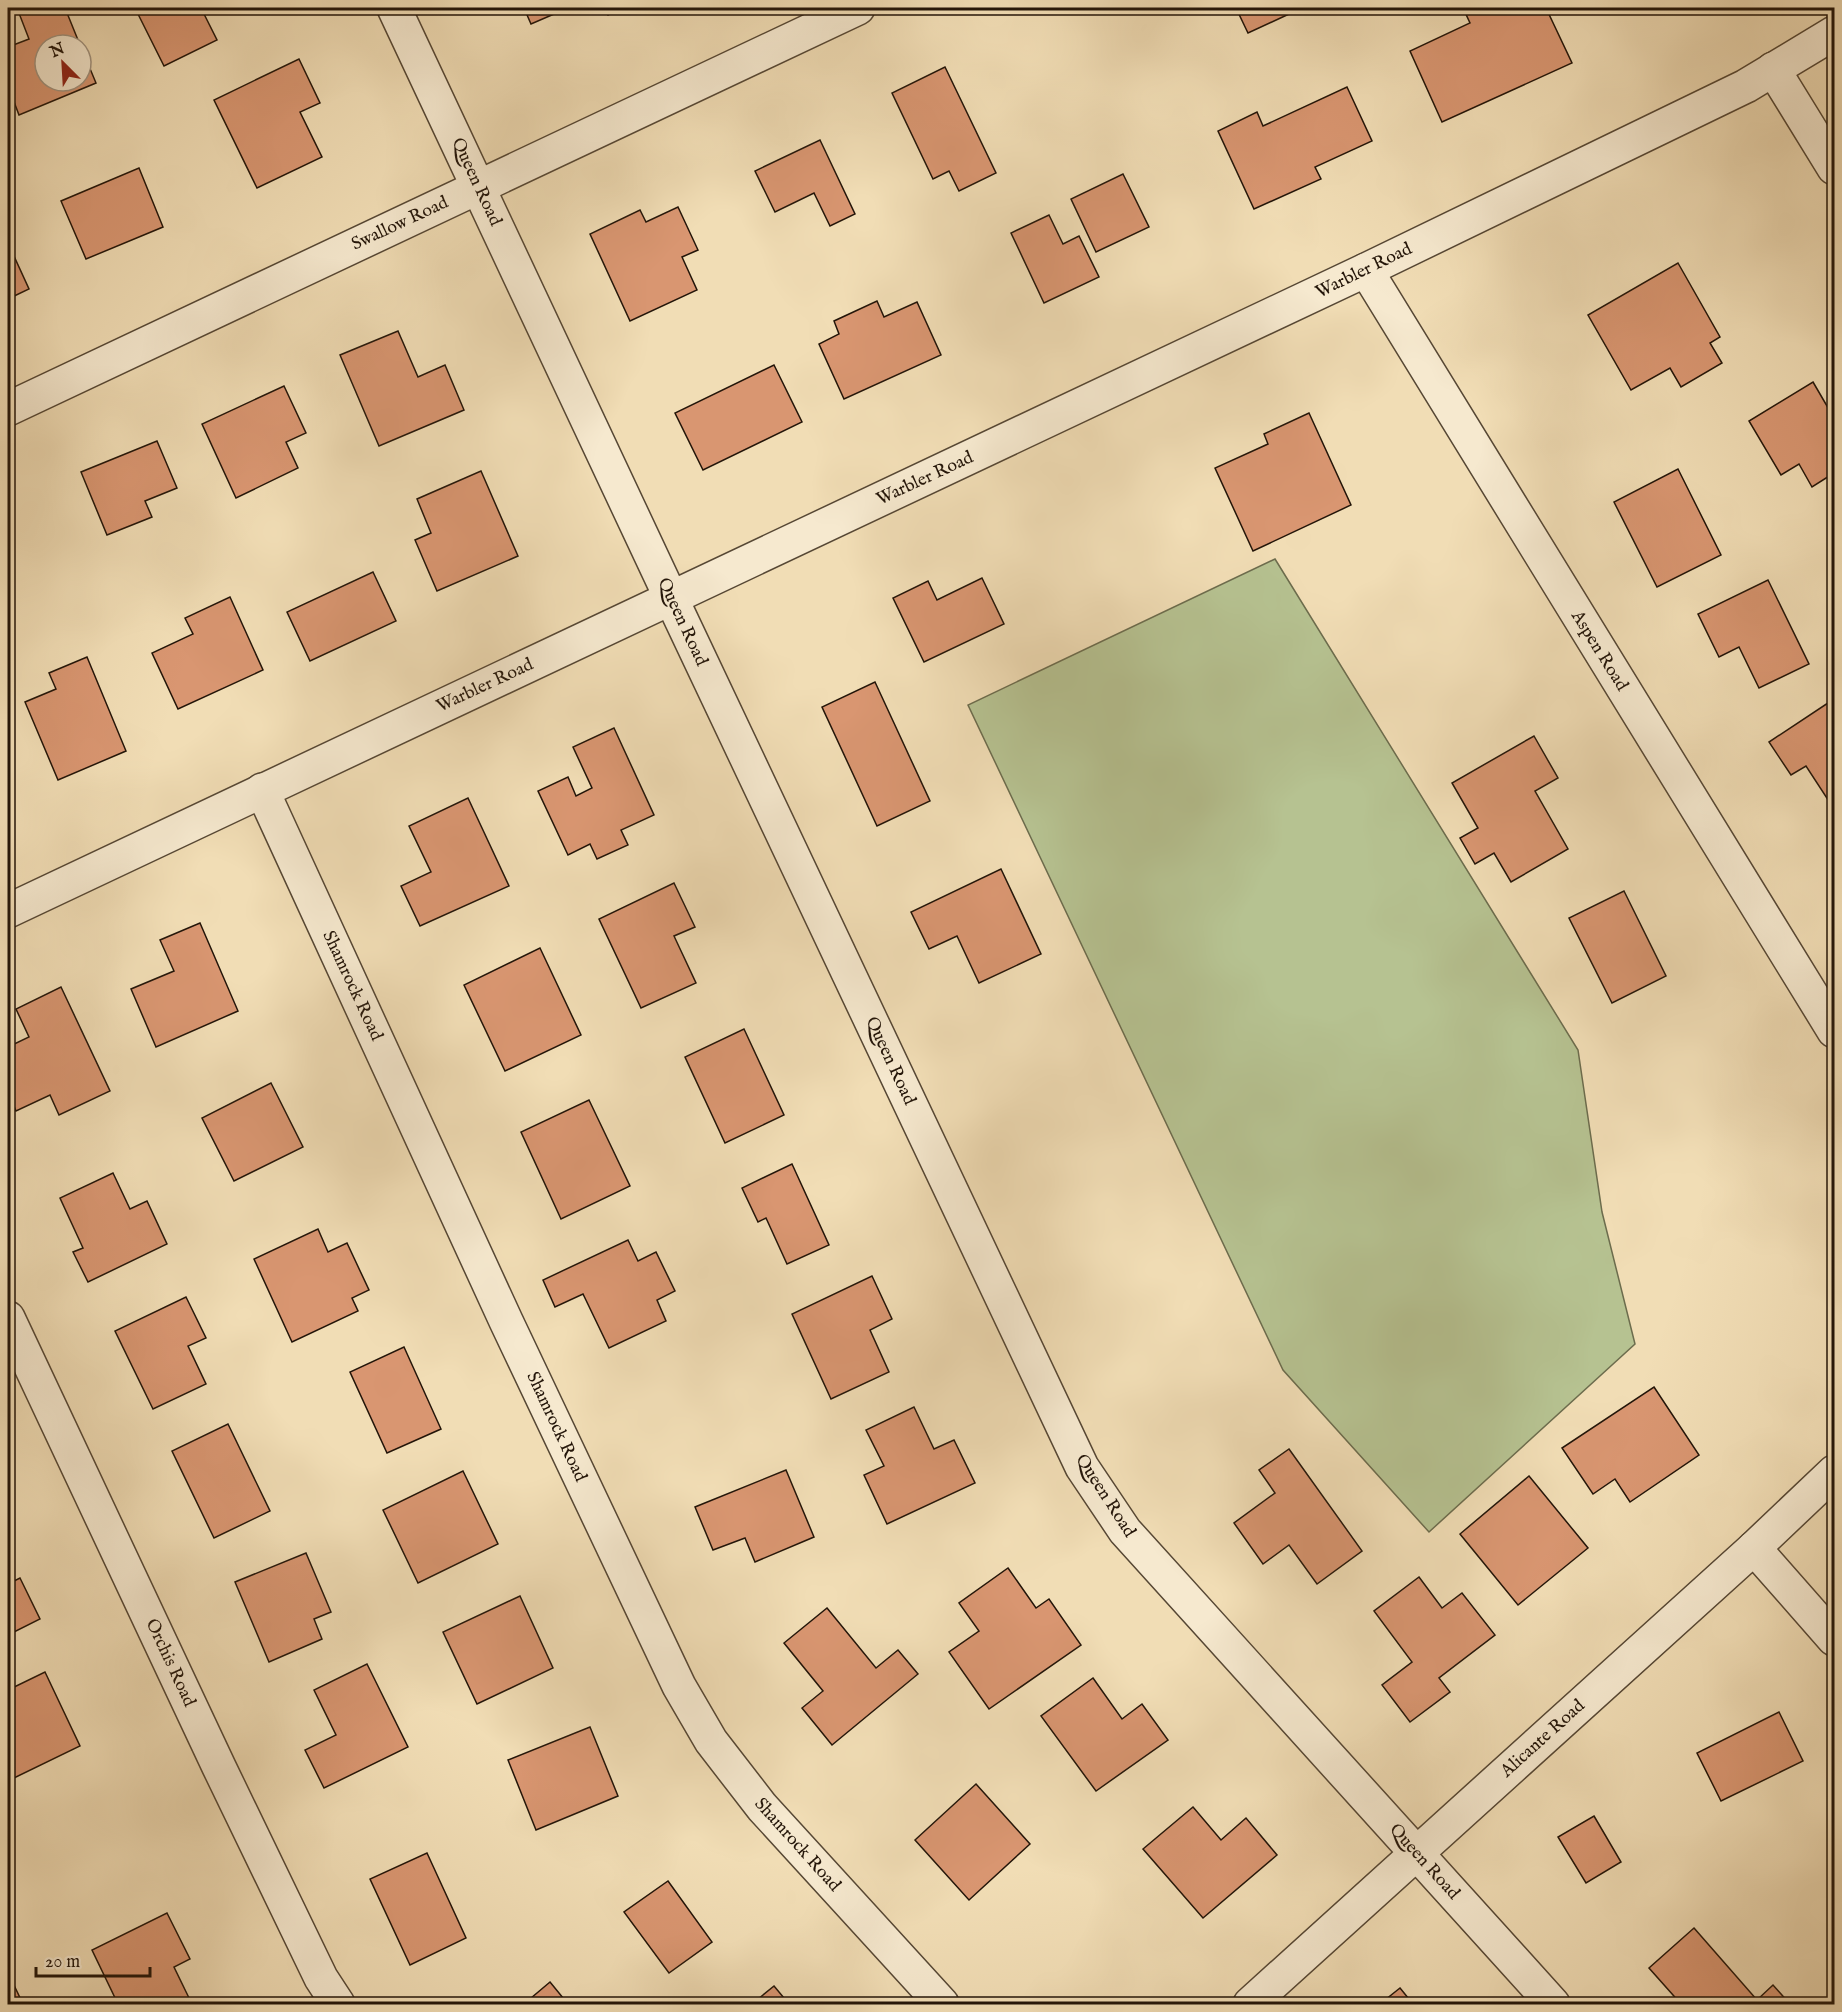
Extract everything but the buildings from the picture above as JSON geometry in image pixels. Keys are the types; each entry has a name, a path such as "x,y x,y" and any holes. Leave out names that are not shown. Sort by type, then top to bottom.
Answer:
{"street":[{"name":"Queen Road","path":"394,8 1082,1467 1125,1531 1553,2004"},
{"name":"Swallow Road","path":"8,409 858,8"},
{"name":"Warbler Road","path":"8,911 1366,270 1746,86 1834,33"},
{"path":"1773,69 1834,168"},
{"name":"Aspen Road","path":"1366,270 1834,1031"},
{"name":"Shamrock Road","path":"262,790 506,1321 679,1686 711,1741 762,1807 942,2004"},
{"name":"Orchis Road","path":"8,1318 219,1767 321,1978 338,2004"},
{"name":"Alicante Road","path":"1250,2004 1754,1548 1834,1472"},
{"path":"1754,1548 1834,1640"}],"green space":[{"path":"1275,559 1578,1050 1602,1212 1635,1344 1429,1532 1283,1370 968,705"}]}
